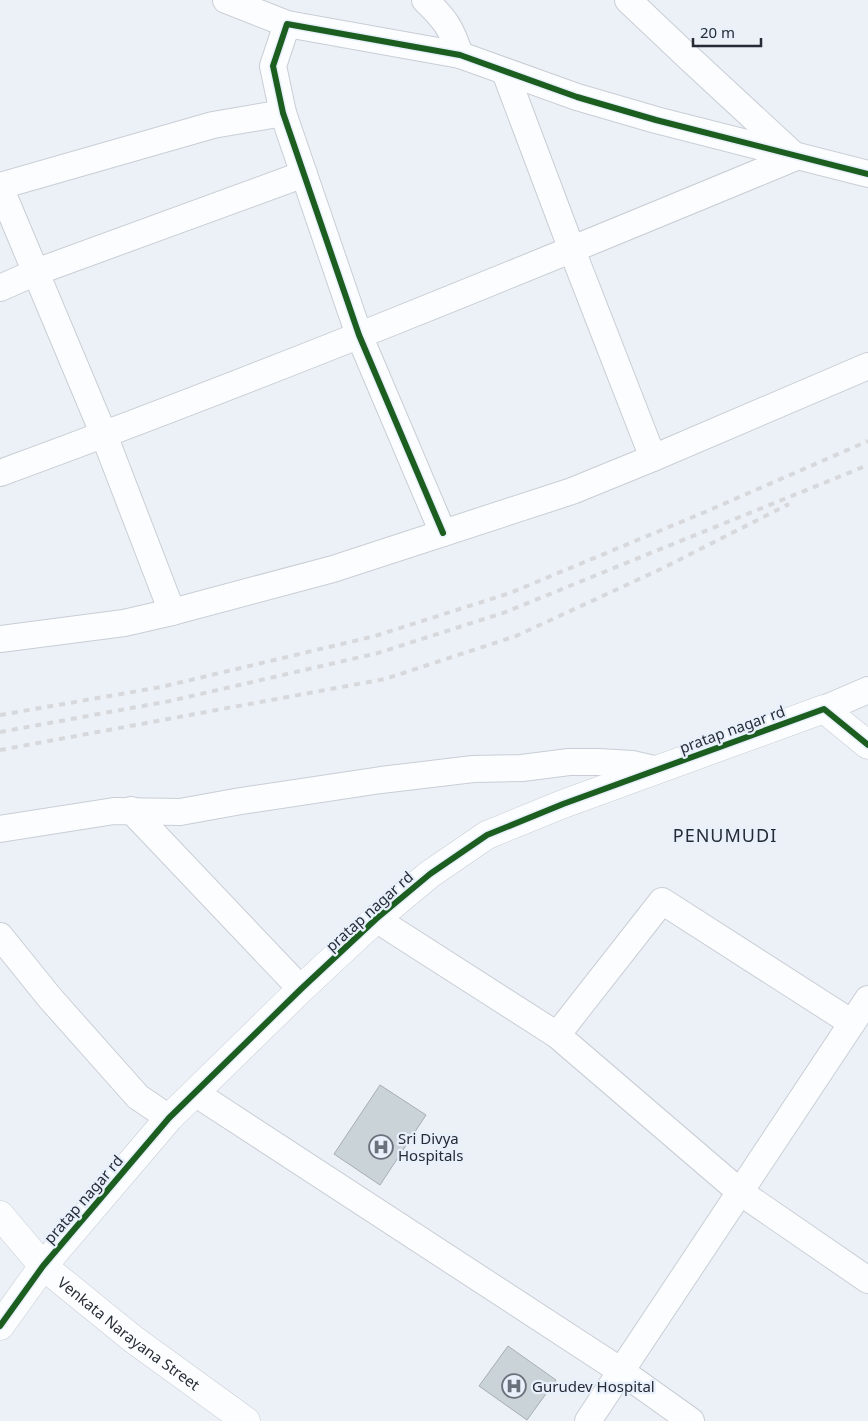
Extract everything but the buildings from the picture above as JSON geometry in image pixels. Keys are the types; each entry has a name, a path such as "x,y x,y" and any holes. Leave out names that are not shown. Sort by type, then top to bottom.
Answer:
{"street":[{"path":"226,0 287,24 460,55 577,97 868,174"},
{"path":"425,0 437,11 452,30 460,55"},
{"path":"628,0 796,156"},
{"path":"287,24 273,66 284,113 359,334 443,533"},
{"path":"505,72 653,458"},
{"path":"172,612 104,435 0,186 213,126 284,113"},
{"path":"0,473 104,435 572,250 796,156"},
{"path":"0,288 36,272 304,174"},
{"path":"0,639 124,623 333,569 572,491 868,366"},
{"path":"868,690 824,709 868,745"},
{"name":"pratap nagar rd","path":"0,1326 43,1266 169,1118 301,989 376,919 430,874 487,834 824,709"},
{"path":"0,829 114,811 180,812 381,780 473,769 522,768 568,762 599,762 632,764 658,770"},
{"path":"131,810 301,989"},
{"path":"557,1035 662,901 852,1023"},
{"path":"376,919 557,1035 740,1192 868,1280"},
{"path":"0,936 50,998 138,1097 169,1118"},
{"path":"588,1421 868,999"},
{"path":"195,1093 620,1371 691,1421"},
{"name":"Venkata Narayana Street","path":"4,1228 43,1266 133,1340 246,1421"}],"railway":[{"path":"0,715 161,687 375,636 510,593 705,512 868,441"},
{"path":"0,732 170,701 378,653 503,613 868,465"},
{"path":"0,750 385,679 516,636 661,569 789,504"}],"cycle path":[{"path":"443,533 359,335 283,113 273,66 287,24 460,55 577,97 656,120 868,174"},
{"path":"0,1326 43,1266 169,1118 301,989 376,919 430,874 487,835 563,804 824,709 868,745"}],"place":[{"name":"Sri Divya Hospitals","path":"381,1147"},
{"name":"Gurudev Hospital","path":"514,1386"}],"district":[{"name":"PENUMUDI","path":"725,835"}]}
